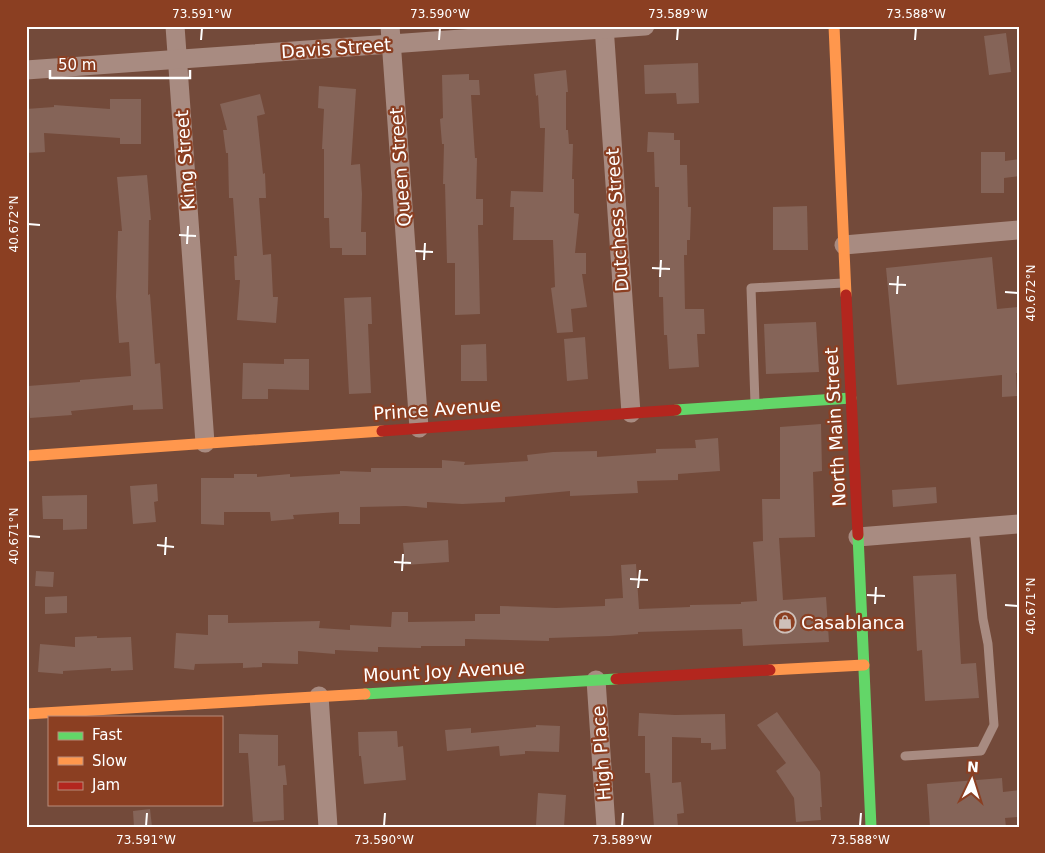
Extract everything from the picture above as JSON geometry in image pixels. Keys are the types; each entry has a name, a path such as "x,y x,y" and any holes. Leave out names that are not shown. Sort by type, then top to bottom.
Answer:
{"street":[{"name":"King Street","path":"175,26 205,443"},
{"name":"Davis Street","path":"26,70 177,60 390,35 645,26"},
{"name":"North Main Street","path":"834,26 871,827"},
{"name":"Dutchess Street","path":"604,28 631,413"},
{"name":"Queen Street","path":"390,35 419,428"},
{"path":"844,245 1019,230"},
{"name":"Prince Avenue","path":"26,456 851,398"},
{"path":"858,537 1019,524"},
{"name":"Mount Joy Avenue","path":"26,714 864,665"},
{"name":"High Place","path":"596,680 606,827"},
{"path":"319,696 328,827"}],"lane":[{"path":"755,404 751,288 846,282"},
{"path":"905,756 981,752 994,725 988,644 983,618 974,528"}],"building":[{"path":"1006,33 1011,72 989,75 984,36"},
{"path":"698,63 699,103 677,104 676,93 645,94 644,65"},
{"path":"566,70 568,92 566,92 566,130 568,130 569,144 573,144 572,179 574,179 574,213 579,214 575,253 586,253 586,274 582,274 587,307 571,309 573,332 557,333 551,288 555,287 553,240 513,240 514,207 510,207 511,191 543,192 545,128 540,128 538,95 536,96 534,74"},
{"path":"469,74 469,80 479,80 480,95 471,95 475,158 477,158 476,199 483,199 483,225 478,225 480,314 455,315 455,263 447,263 445,184 443,184 444,144 442,144 440,119 443,118 442,75"},
{"path":"319,86 356,89 351,165 360,164 362,194 361,232 366,232 366,255 342,255 342,248 330,248 329,218 324,218 324,149 322,149 324,109 318,108"},
{"path":"260,94 265,114 257,116 263,174 265,173 266,198 259,198 263,255 271,254 273,297 278,297 276,323 237,320 240,280 235,280 234,256 237,256 233,198 229,198 228,153 226,153 223,130 227,130 220,104"},
{"path":"110,99 141,99 141,144 120,144 120,138 44,133 45,152 26,153 26,109 54,107 54,105 110,109"},
{"path":"648,132 674,133 674,140 680,140 680,165 687,165 688,207 691,207 690,240 687,240 687,255 684,255 685,309 704,309 705,334 697,334 699,367 669,369 667,335 664,335 663,297 659,297 659,187 655,187 654,152 647,152"},
{"path":"981,152 1005,152 1005,161 1019,159 1019,176 1004,178 1004,193 981,193"},
{"path":"147,175 151,220 149,220 148,295 150,294 155,364 160,363 163,409 133,410 133,405 71,411 72,415 30,418 28,386 131,376 129,342 119,343 116,297 118,231 122,231 117,177"},
{"path":"807,206 808,250 773,250 773,207"},
{"path":"992,257 997,309 1019,307 1019,373 1016,373 1017,396 1002,397 1002,375 897,385 886,268"},
{"path":"371,297 372,324 368,324 371,393 349,394 344,298"},
{"path":"816,322 819,372 766,374 764,324"},
{"path":"585,337 588,379 567,381 564,339"},
{"path":"486,344 487,381 461,381 461,345"},
{"path":"284,359 309,359 309,390 268,389 268,399 242,399 243,363 284,364"},
{"path":"821,424 822,471 813,472 815,537 779,538 783,600 826,597 829,642 743,646 742,629 638,632 638,634 610,636 549,638 549,641 465,639 465,646 378,647 378,652 335,650 335,654 298,651 298,664 262,663 262,667 243,668 243,663 195,664 194,670 174,668 176,633 208,635 208,615 228,615 228,623 320,621 319,628 350,630 350,625 391,627 392,612 408,612 408,622 475,621 475,614 500,614 500,606 556,608 605,606 605,599 623,598 621,565 636,564 639,609 741,604 741,602 757,601 753,542 763,541 762,499 780,499 780,427"},
{"path":"718,438 720,471 678,474 678,480 637,481 638,493 570,496 570,491 505,497 505,502 462,504 427,502 427,508 406,506 360,507 360,524 339,524 339,512 293,515 294,519 271,521 270,512 224,512 224,525 201,524 201,478 234,478 234,474 257,474 257,477 290,474 290,477 340,474 340,471 371,472 371,468 442,468 442,460 465,462 464,465 528,461 527,455 553,452 597,451 597,457 656,453 656,449 696,448 695,440"},
{"path":"157,484 158,501 154,502 156,522 133,524 130,486"},
{"path":"936,487 937,503 893,507 892,490"},
{"path":"87,495 87,529 63,530 63,519 43,519 42,496"},
{"path":"448,540 449,562 405,565 403,543"},
{"path":"36,571 54,572 53,587 35,586"},
{"path":"956,574 961,664 976,663 979,698 925,701 922,650 917,651 913,576"},
{"path":"67,596 67,613 45,614 45,597"},
{"path":"97,636 97,638 131,637 133,670 111,671 111,668 63,671 63,674 38,672 40,644 75,647 75,637"},
{"path":"777,712 820,772 821,820 796,822 794,798 776,771 786,763 757,725"},
{"path":"639,713 675,715 725,714 726,749 711,750 711,743 701,743 701,738 672,737 672,783 681,782 684,813 677,814 678,827 654,827 650,773 645,773 645,736 638,736"},
{"path":"536,725 560,726 559,752 525,751 525,754 500,756 499,746 447,751 445,730 471,728 471,733 536,727"},
{"path":"397,731 398,747 403,746 406,780 364,784 361,756 359,756 358,732"},
{"path":"239,734 278,735 278,766 285,765 287,785 283,785 284,820 253,822 248,753 239,753"},
{"path":"1002,778 1003,792 1019,790 1019,817 1005,818 1006,827 930,827 927,784"},
{"path":"538,793 566,795 564,827 536,825"},
{"path":"150,809 152,827 134,827 133,811"}],"traffic: fast":[{"path":"676,410 851,398"},
{"path":"858,535 871,827"},
{"path":"365,694 616,679"}],"traffic: slow":[{"path":"834,26 846,295"},
{"path":"26,456 382,431"},
{"path":"770,670 864,665"},
{"path":"26,714 365,694"}],"traffic: jam":[{"path":"846,295 858,535"},
{"path":"382,431 676,410"},
{"path":"616,679 770,670"}],"place":[{"name":"Casablanca","path":"785,622"}]}
